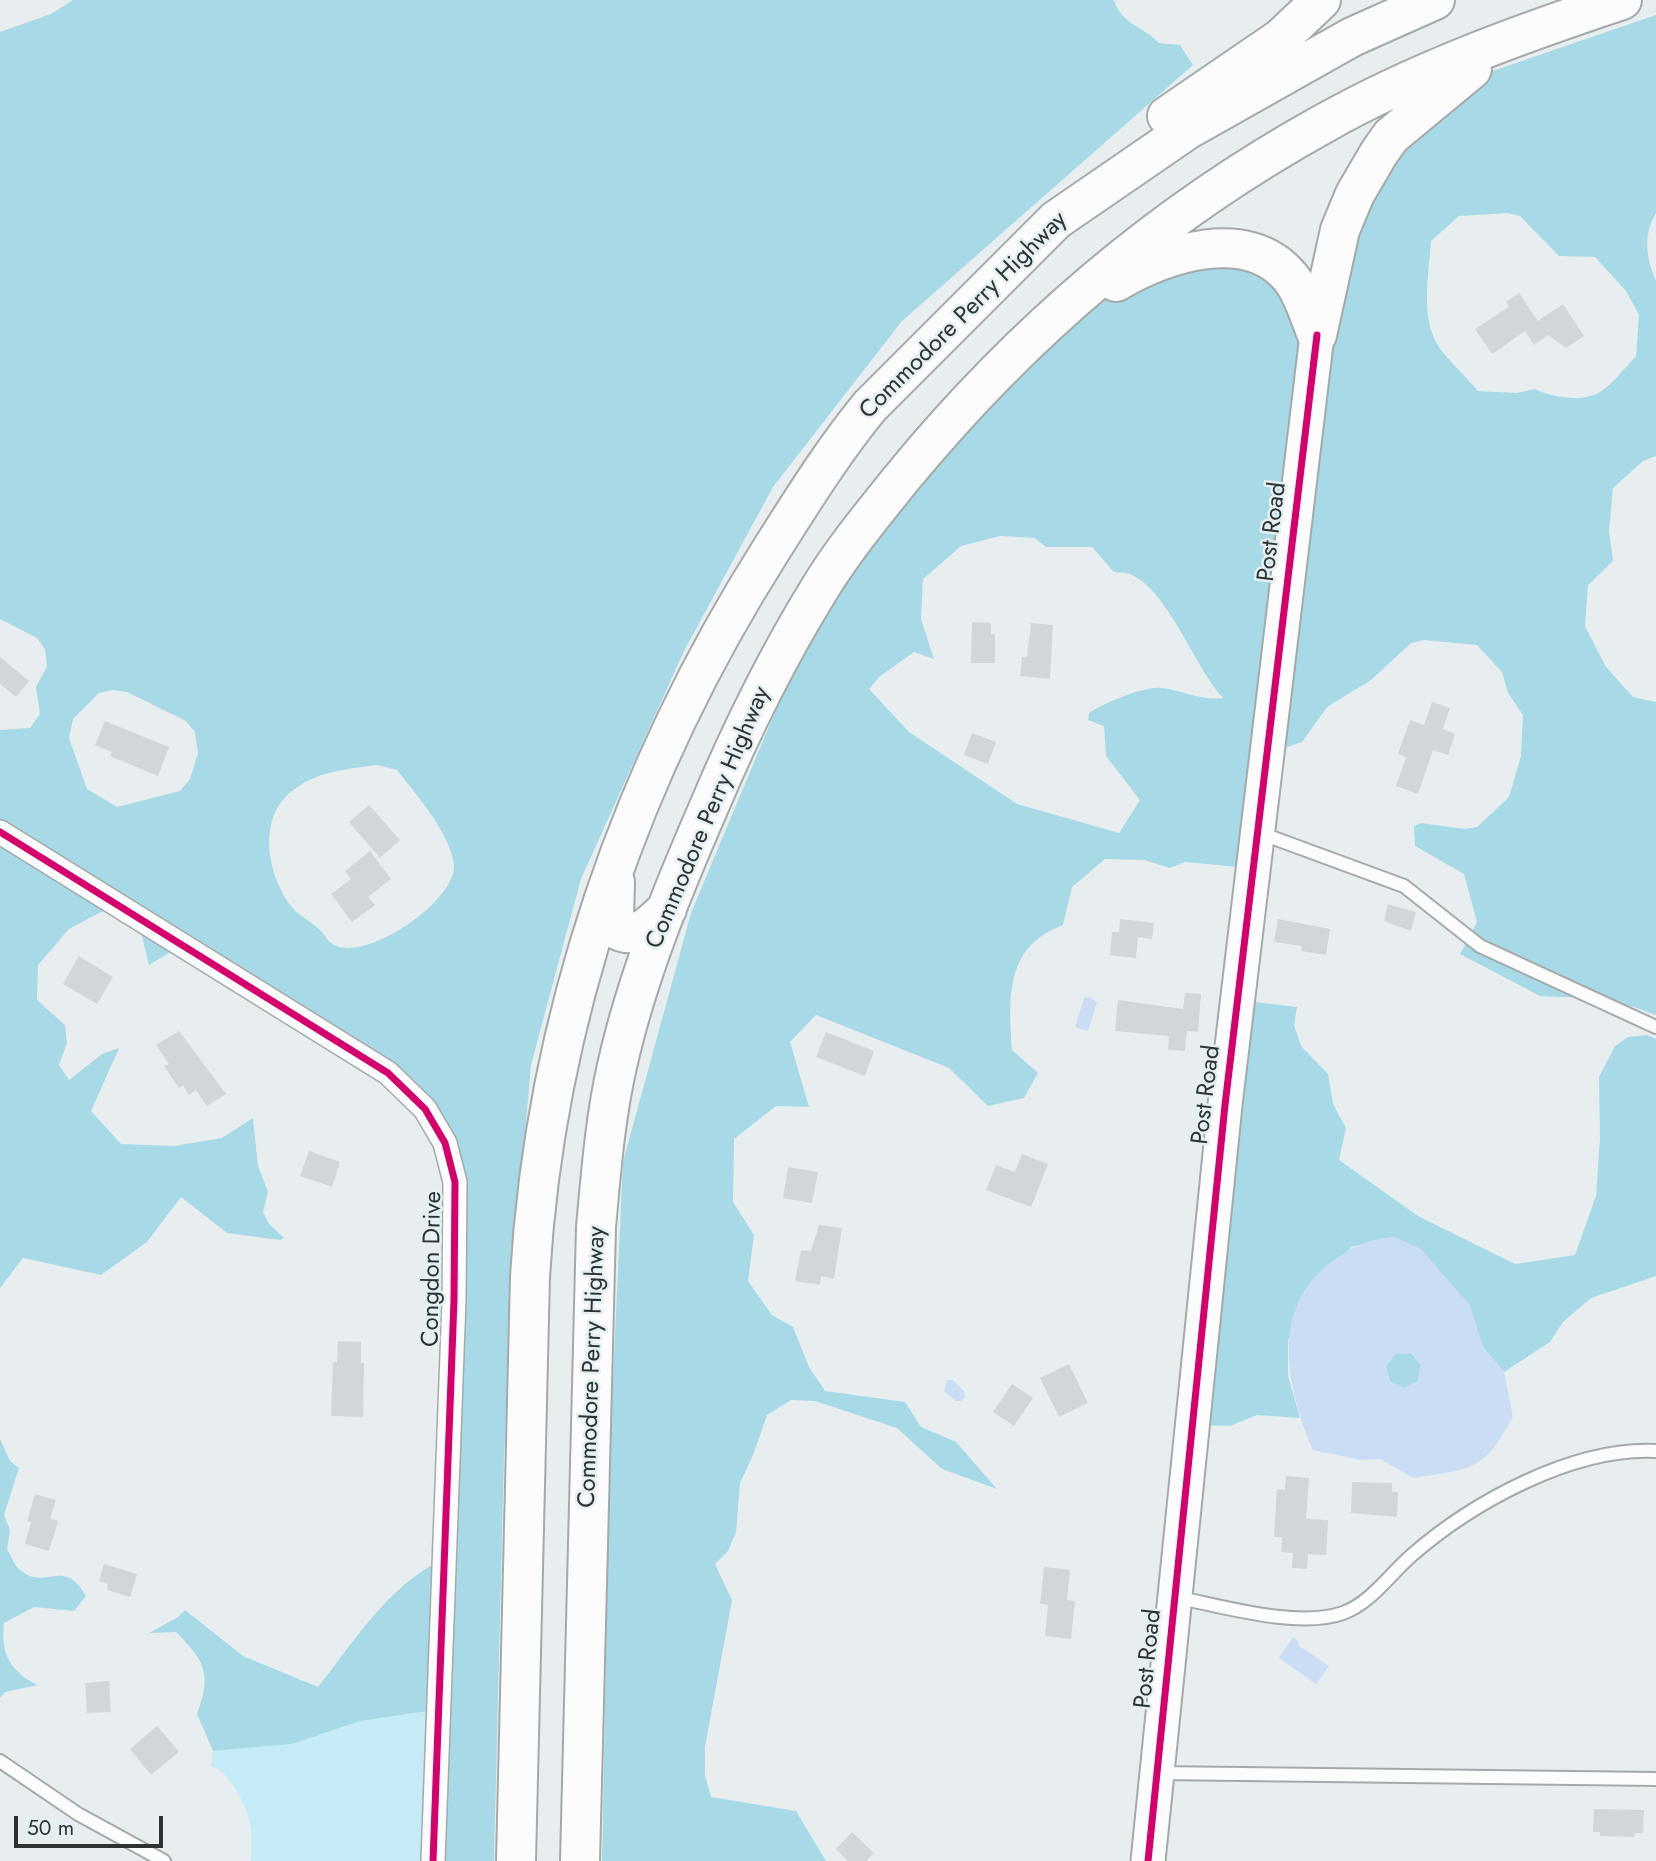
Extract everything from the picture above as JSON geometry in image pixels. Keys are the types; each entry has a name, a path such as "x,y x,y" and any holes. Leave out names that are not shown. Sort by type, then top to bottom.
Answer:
{"highway":[{"path":"1056,220 1068,205 1168,115 1281,38 1321,0"},
{"name":"Commodore Perry Highway","path":"516,1861 522,1521 533,1230 550,1100 584,963 614,869 658,756 699,670 730,614 828,461 870,406 1056,220 1187,130 1352,37 1435,0"},
{"name":"Commodore Perry Highway","path":"580,1861 596,1227 604,1144 617,1067 642,977 667,909 748,716 821,586 876,510 929,445 1018,349 1100,275 1246,170 1325,122 1457,60 1622,0"},
{"path":"1317,335 1340,230 1355,194 1391,136 1480,63 1530,33"},
{"path":"1018,349 1093,295 1131,273 1163,261 1201,250 1224,248 1291,263 1311,260 1323,252 1340,230"},
{"path":"1265,256 1292,278 1317,335"},
{"path":"614,869 614,918 617,929 632,934 642,931 667,909"},
{"path":"584,963 610,956 628,958 642,977"}],"street":[{"name":"Post Road","path":"1148,1861 1222,1129 1317,335"},
{"name":"Congdon Drive","path":"0,832 388,1073 425,1109 445,1143 455,1182 454,1300 433,1861"}],"lane":[{"path":"1258,833 1404,886 1480,946 1656,1027"},
{"path":"1175,1597 1282,1616 1315,1618 1345,1612 1379,1588 1445,1528 1485,1504 1570,1464 1622,1451 1656,1451"},
{"path":"0,1761 78,1814 164,1861"},
{"path":"1157,1773 1656,1779"}],"shaded area":[{"path":"73,0 1114,0 1122,15 1159,43 1180,45 1193,65 902,321 773,487 684,651 581,879 531,1065 514,1263 504,1456 494,1861 431,1861 435,1710 360,1721 292,1744 213,1751 197,1714 205,1678 199,1660 176,1632 149,1633 178,1617 185,1610 243,1656 318,1687 388,1600 421,1572 440,1561 455,1215 423,1103 182,945 149,965 137,916 116,904 69,929 38,965 37,1000 65,1025 67,1043 59,1065 69,1080 102,1054 119,1048 91,1111 121,1144 174,1146 222,1138 253,1118 258,1166 268,1192 263,1212 269,1224 284,1238 280,1240 227,1233 181,1197 147,1242 101,1275 23,1258 0,1288 0,730 30,728 40,714 36,687 47,666 45,649 37,638 0,619 0,32 51,14","holes":["112,690 127,692 186,721 195,732 198,753 190,779 180,791 117,807 87,789 69,738 73,719 99,693","377,765 397,770 413,790 439,827 454,865 451,879 426,911 387,937 367,945 349,948 332,944 320,930 291,906 276,878 269,847 270,831 281,802 302,784 333,772"]},
{"path":"1656,15 1656,213 1649,229 1647,246 1656,280 1656,456 1643,461 1613,488 1609,531 1613,561 1588,585 1585,626 1606,667 1633,697 1656,702 1656,1015 1611,999 1540,996 1460,954 1477,922 1464,874 1415,846 1414,826 1421,823 1465,829 1477,827 1509,797 1521,756 1523,715 1508,693 1502,672 1477,645 1424,640 1411,643 1371,680 1327,707 1302,742 1287,747 1268,746 1249,868 1185,862 1170,868 1144,860 1105,859 1072,887 1063,925 1030,946 1014,976 1010,1012 1012,1050 1038,1073 1024,1098 988,1106 949,1068 816,1015 790,1042 809,1107 776,1106 734,1139 733,1202 754,1235 748,1281 772,1315 793,1327 809,1367 825,1391 905,1402 921,1427 956,1442 997,1489 942,1469 897,1428 815,1401 791,1400 767,1415 740,1483 736,1532 728,1551 715,1564 732,1600 705,1747 705,1775 711,1797 796,1811 826,1861 602,1861 610,1443 623,1162 691,913 813,621 887,515 1022,366 1118,279 1228,244 1312,321 1339,225 1440,89","holes":["1507,213 1520,216 1559,256 1595,257 1626,291 1639,315 1636,356 1600,392 1576,398 1535,389 1517,393 1478,391 1445,355 1434,338 1427,297 1431,241 1459,216","1000,536 1035,538 1046,547 1092,547 1114,572 1128,573 1144,583 1168,612 1223,698 1208,698 1163,688 1146,689 1104,704 1089,713 1088,720 1104,726 1106,756 1140,800 1119,833 1017,804 909,732 869,689 879,677 914,652 934,659 921,619 923,579 961,546"]},
{"path":"1089,997 1097,1002 1088,1031 1075,1027 1084,998"},
{"path":"1238,1000 1297,1007 1294,1025 1301,1046 1328,1074 1333,1104 1346,1128 1339,1160 1418,1216 1515,1264 1575,1255 1596,1196 1600,1139 1599,1077 1615,1046 1628,1037 1647,1035 1656,1039 1656,1276 1591,1298 1563,1322 1550,1342 1504,1372 1483,1347 1469,1304 1394,1237 1351,1247 1288,1340 1288,1376 1300,1418 1257,1415 1230,1426 1196,1425"},
{"path":"1394,1237 1421,1249 1469,1304 1483,1347 1504,1372 1513,1416 1494,1448 1463,1469 1413,1478 1380,1459 1361,1460 1313,1450 1296,1402 1289,1351 1291,1326 1298,1303 1311,1282 1330,1263 1360,1245 1376,1239","holes":["1411,1353 1421,1365 1418,1381 1404,1388 1390,1382 1386,1366 1395,1354"]},
{"path":"1411,1353 1421,1365 1418,1381 1404,1388 1390,1382 1386,1366 1395,1354"},
{"path":"947,1380 953,1380 964,1391 965,1397 961,1401 955,1401 944,1391"},
{"path":"0,1439 10,1461 19,1468 4,1515 10,1530 7,1549 14,1562 19,1569 37,1578 69,1578 78,1584 86,1596 74,1611 34,1607 4,1623 4,1644 9,1661 21,1674 38,1685 5,1692 0,1698"},
{"path":"1293,1637 1299,1642 1298,1645 1329,1666 1316,1684 1279,1658"},
{"path":"435,1710 431,1861 251,1861 251,1828 246,1811 225,1775 211,1766 213,1751 292,1744 360,1721"}],"building":[{"path":"1519,293 1538,321 1563,304 1584,336 1566,348 1548,335 1534,345 1525,331 1492,354 1475,329 1509,307 1506,302"},
{"path":"972,622 991,623 991,634 995,634 995,663 971,663"},
{"path":"1031,623 1053,625 1050,679 1020,676 1022,657 1027,657"},
{"path":"0,657 29,681 16,697 0,684"},
{"path":"1432,702 1450,708 1443,729 1455,734 1448,755 1433,750 1418,794 1396,786 1406,757 1398,754 1410,720 1424,725"},
{"path":"105,721 169,747 158,776 110,756 112,752 95,745"},
{"path":"972,733 996,742 988,764 964,755"},
{"path":"369,805 400,840 380,858 349,822"},
{"path":"370,851 391,879 368,897 375,905 352,922 331,894 351,879 345,871"},
{"path":"1388,904 1416,912 1411,931 1384,921"},
{"path":"1120,919 1154,923 1152,939 1138,937 1136,958 1110,955 1112,932 1119,932"},
{"path":"1278,919 1330,929 1326,955 1301,951 1302,946 1274,942"},
{"path":"79,956 113,977 97,1004 63,984"},
{"path":"1185,993 1201,994 1198,1032 1187,1031 1185,1051 1168,1050 1169,1036 1115,1031 1118,1000 1183,1009"},
{"path":"179,1031 226,1094 207,1106 196,1090 189,1095 183,1085 179,1088 164,1066 169,1064 156,1045"},
{"path":"826,1032 874,1051 865,1076 816,1057"},
{"path":"309,1151 340,1162 332,1187 300,1176"},
{"path":"1022,1154 1048,1164 1031,1207 986,1190 996,1165 1015,1172"},
{"path":"788,1167 818,1172 812,1203 783,1198"},
{"path":"819,1225 842,1228 834,1279 821,1276 820,1285 795,1281 801,1250 811,1251"},
{"path":"338,1341 361,1342 361,1363 364,1363 363,1417 331,1416 333,1362 337,1362"},
{"path":"1069,1364 1088,1403 1059,1417 1040,1378"},
{"path":"1012,1384 1033,1398 1014,1426 993,1412"},
{"path":"1286,1476 1309,1478 1306,1519 1328,1520 1326,1555 1308,1554 1307,1569 1292,1568 1293,1553 1281,1552 1282,1537 1274,1537 1277,1489 1285,1490"},
{"path":"1352,1482 1392,1483 1392,1492 1398,1492 1397,1517 1351,1513"},
{"path":"35,1494 56,1500 50,1518 58,1521 49,1551 25,1544 31,1522 27,1521"},
{"path":"104,1564 137,1574 130,1597 107,1590 108,1584 99,1581"},
{"path":"1044,1567 1070,1570 1067,1600 1075,1601 1071,1639 1045,1636 1048,1605 1040,1604"},
{"path":"109,1681 111,1712 87,1713 85,1683"},
{"path":"157,1726 179,1752 151,1775 130,1749"},
{"path":"1594,1809 1644,1810 1643,1833 1635,1833 1634,1837 1600,1836 1600,1832 1593,1832"},
{"path":"852,1832 874,1853 866,1861 848,1861 836,1849"}],"cycle path":[{"path":"1148,1861 1225,1105 1317,335"},
{"path":"0,832 388,1073 425,1109 445,1143 455,1182 454,1300 433,1861"}]}
